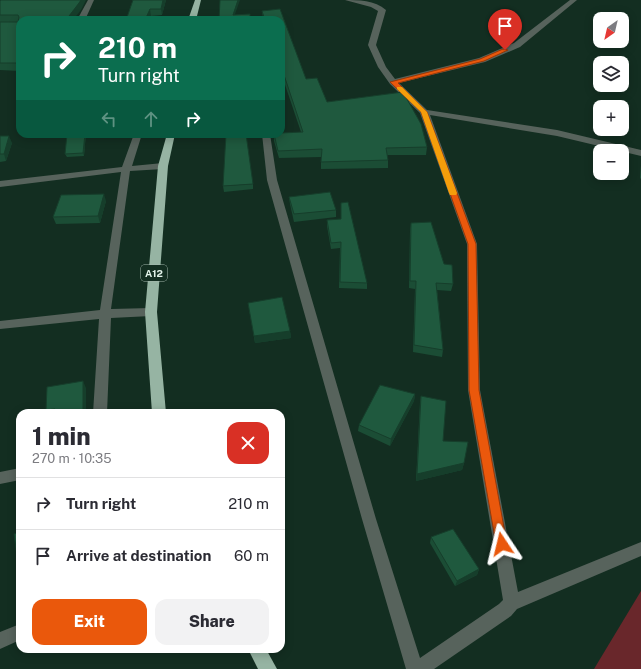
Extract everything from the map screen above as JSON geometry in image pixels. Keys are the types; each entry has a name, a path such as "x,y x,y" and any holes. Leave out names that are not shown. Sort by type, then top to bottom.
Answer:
{"highway":[{"path":"193,16 198,0"},
{"name":"A12","path":"159,409 151,312 163,166 170,138"},
{"path":"258,653 268,669"}],"street":[{"path":"84,16 91,0"},
{"path":"348,0 373,5 382,10 372,46 382,67 393,82 424,112 472,244 474,390 511,604"},
{"path":"393,82 482,60 517,45 574,0"},
{"path":"424,112 557,133 641,153"},
{"path":"100,409 105,314 126,168 137,138"},
{"path":"267,138 272,180 369,519 415,669"},
{"path":"0,184 126,168 163,166"},
{"path":"0,325 105,314 151,312"},
{"path":"0,478 16,475"},
{"path":"418,669 505,610 511,604 641,549"},
{"path":"0,641 16,634"}],"shaded area":[{"path":"641,591 641,669 594,669"}],"building":[{"path":"81,0 69,16 0,15 0,1"},
{"path":"133,0 163,0 161,9 150,9 147,16 127,16"},
{"path":"220,0 238,0 233,15 250,14 250,16 219,16"},
{"path":"280,9 283,16 264,16 262,11"},
{"path":"0,22 16,22 16,63 0,63"},
{"path":"285,22 306,79 317,78 327,102 403,92 421,124 427,147 386,148 388,160 321,162 322,149 278,151 275,138 285,138 285,133 303,132 285,78"},
{"path":"0,136 9,136 4,154 0,154"},
{"path":"67,138 85,138 83,153 65,154"},
{"path":"226,138 247,138 253,184 223,186"},
{"path":"330,192 336,210 294,214 289,197"},
{"path":"104,194 98,216 53,217 61,195"},
{"path":"348,202 367,283 340,282 341,242 331,243 327,220 341,219 341,203"},
{"path":"431,222 444,264 452,265 453,284 436,283 443,350 414,345 416,281 410,281 411,223"},
{"path":"282,297 290,331 254,336 248,303"},
{"path":"83,381 83,409 46,409 47,387"},
{"path":"380,385 415,394 391,439 359,425"},
{"path":"421,396 446,401 443,441 468,442 464,463 417,474"},
{"path":"453,529 479,569 457,581 431,537"},
{"path":"16,533 16,549 14,534"}],"slow traffic":[{"path":"399,88 424,112 453,193"}],"route":[{"path":"502,544 474,390 472,244 424,112 393,82 482,60 505,50"}]}
